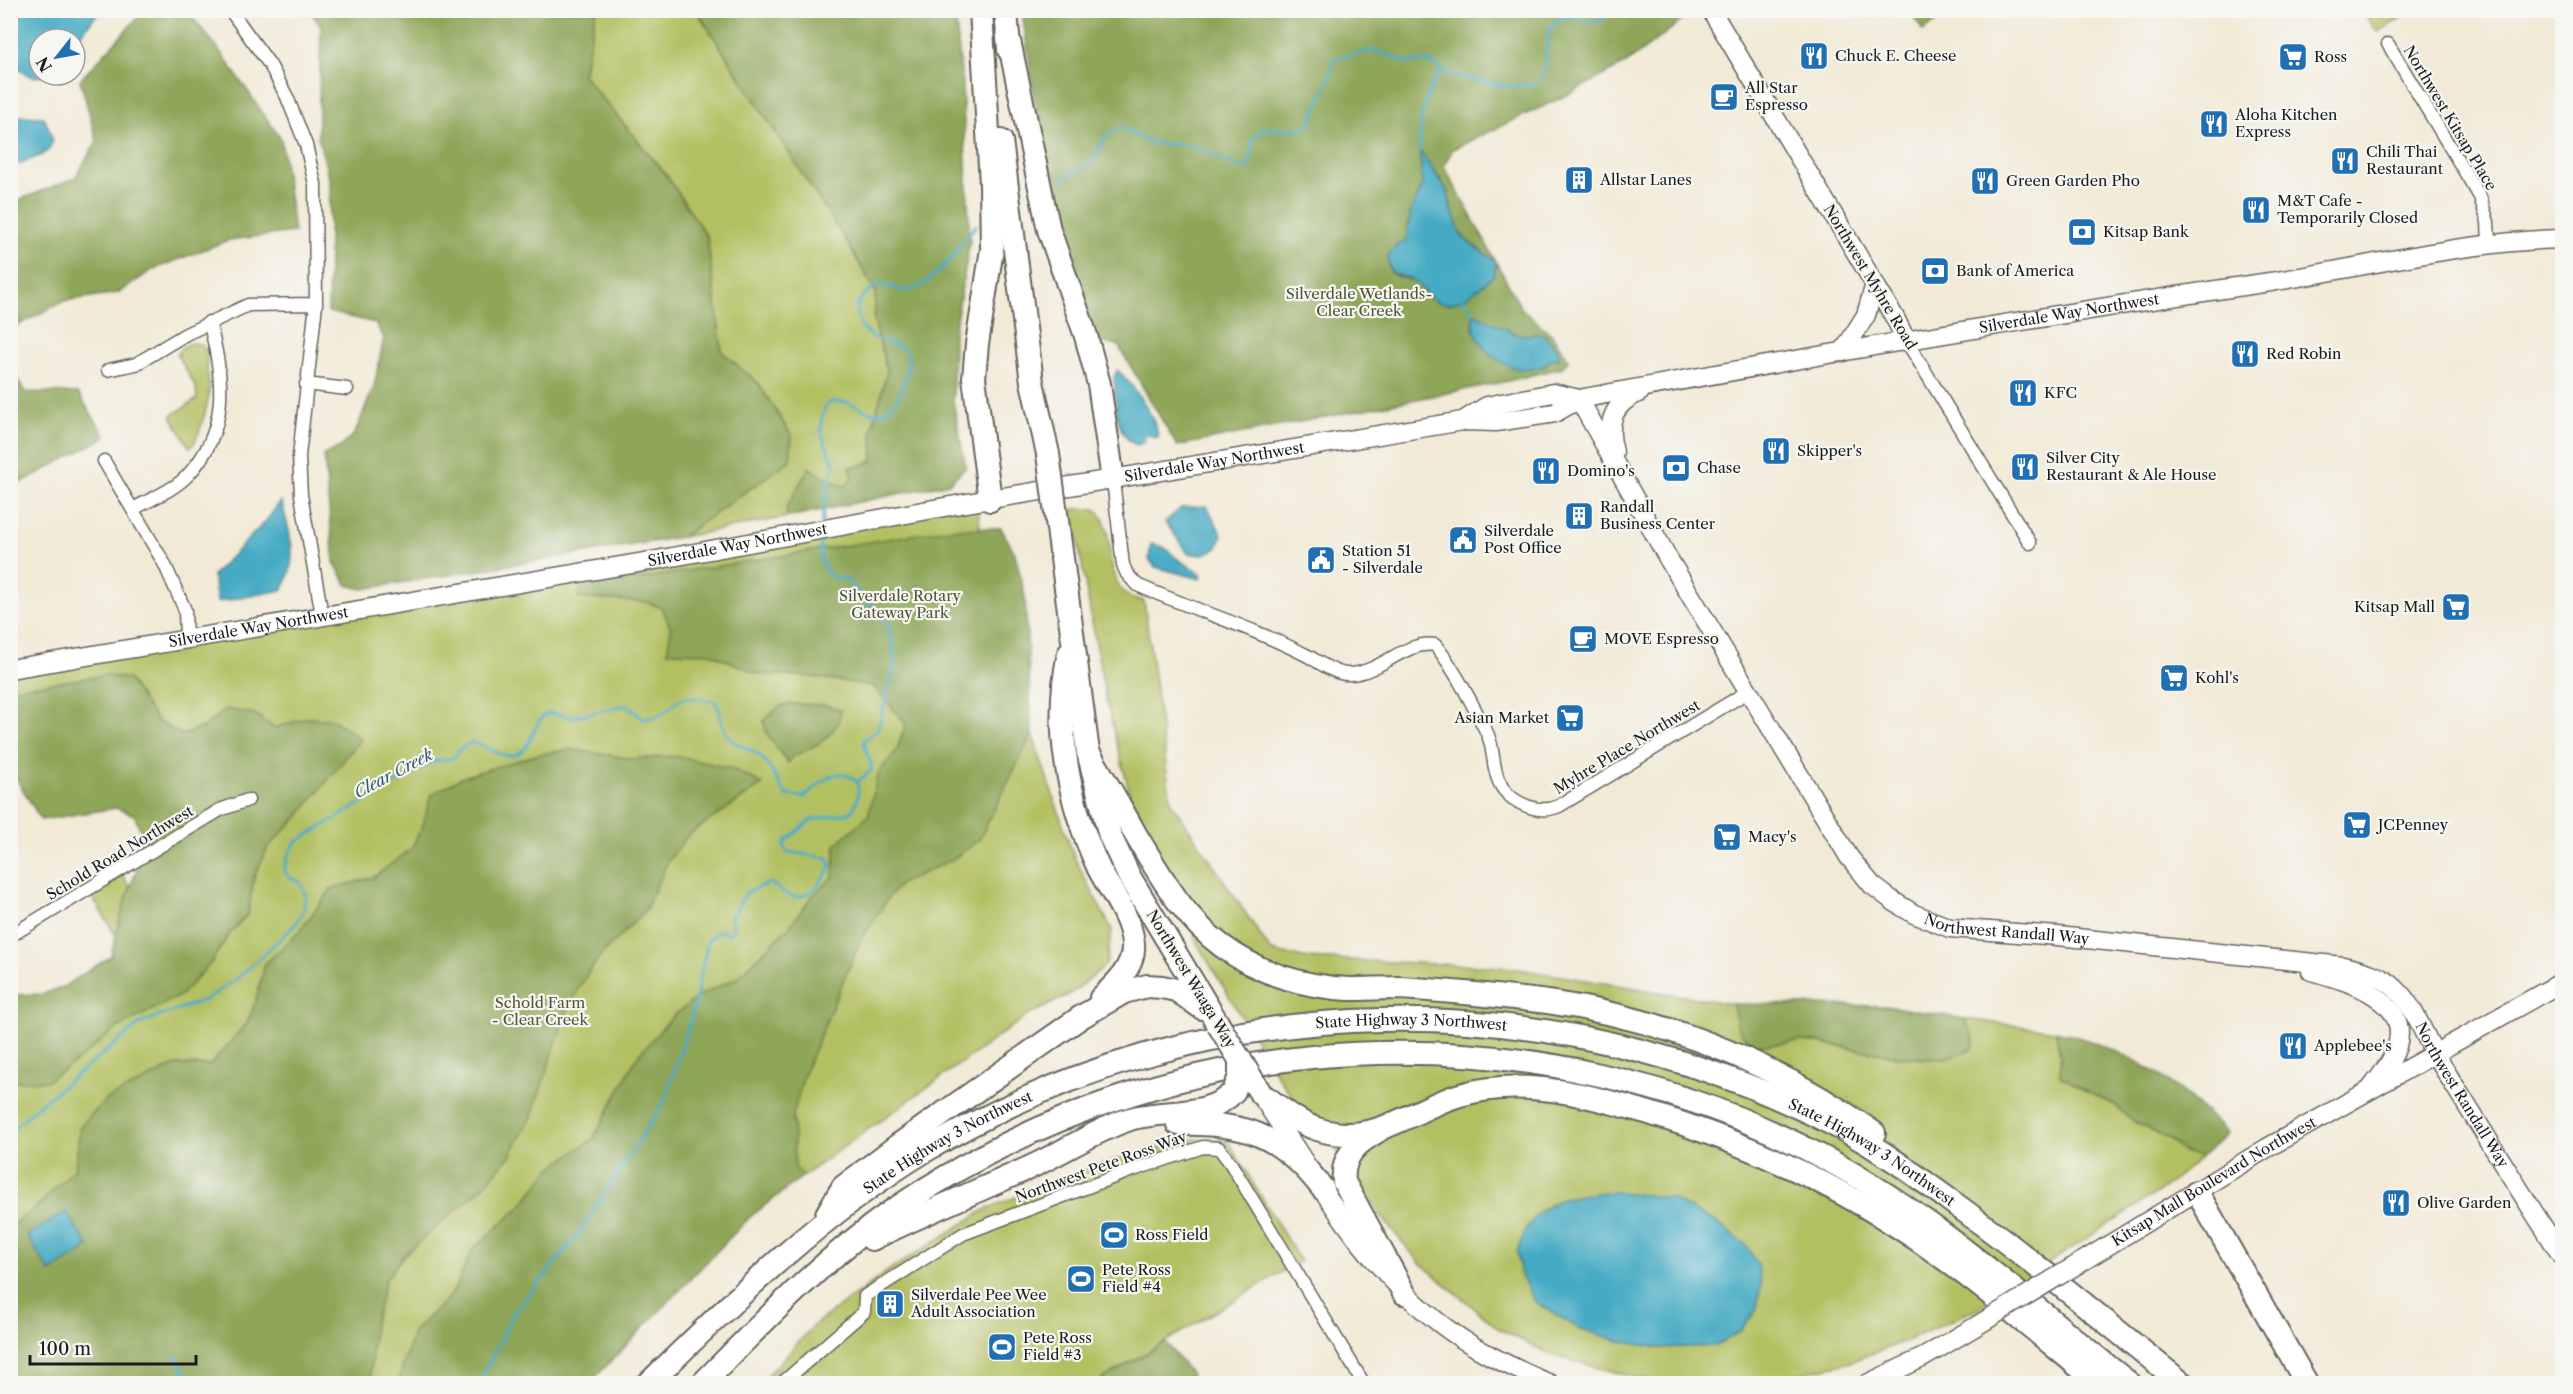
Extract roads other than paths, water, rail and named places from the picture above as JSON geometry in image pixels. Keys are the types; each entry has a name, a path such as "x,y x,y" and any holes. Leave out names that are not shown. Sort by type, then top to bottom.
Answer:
{"highway":[{"path":"981,10 1008,190 1032,382 1048,454"},
{"path":"981,10 991,184 992,249 976,344 974,378 990,500"},
{"path":"1006,10 1025,208 1046,382 1048,454"},
{"path":"1008,36 1048,230 1083,326 1099,384 1113,480"},
{"name":"Northwest Waaga Way","path":"1048,454 1088,752 1104,818 1117,854 1190,994 1218,1024 1261,1094"},
{"path":"1072,639 1062,685 1069,778 1093,855 1126,920 1133,946 1131,959 1123,974 1081,1017"},
{"path":"1088,752 1169,892 1194,921 1241,958 1278,976 1322,986 1475,994 1582,1008 1643,1022 1720,1047 1785,1078 1846,1113 1920,1167 1995,1233"},
{"path":"822,1223 843,1187 897,1146 1081,1017 1132,989 1155,986 1190,994"},
{"name":"State Highway 3 Northwest","path":"648,1383 746,1289 822,1223 886,1176 986,1117 1062,1084 1161,1051 1283,1027 1400,1018 1494,1024 1601,1041 1651,1054 1742,1083 1851,1134 1913,1174 1995,1233 2183,1383"},
{"name":"State Highway 3 Northwest","path":"702,1383 783,1302 885,1216 974,1160 1037,1130 1121,1098 1182,1080 1296,1058 1411,1052 1484,1056 1587,1071 1658,1089 1727,1113 1797,1144 1866,1181 1931,1226 2130,1383"},
{"path":"829,1262 902,1224 1038,1164 1117,1123 1150,1114 1205,1108 1219,1104 1234,1091 1240,1076 1240,1059"},
{"path":"1404,1293 1344,1182 1344,1164 1349,1154 1360,1142 1380,1130 1455,1096 1488,1089 1560,1091 1624,1106 1699,1129 1788,1166 1879,1214 1920,1241 1990,1294 2100,1383"},
{"path":"1261,1094 1286,1113 1317,1129 1348,1133 1380,1130"},
{"path":"1038,1164 1153,1126 1180,1124 1229,1126 1257,1134 1287,1150 1301,1162 1323,1189"},
{"path":"2197,1192 2307,1383"}],"main road":[{"name":"Northwest Myhre Road","path":"1711,10 1875,284 1906,340"},
{"name":"Silverdale Way Northwest","path":"10,669 656,560 871,520 1463,421 1496,422 1555,413 1579,399 1906,340 2489,244 2562,239"},
{"path":"1843,352 1866,315 1875,284"},
{"path":"1627,487 1611,439 1611,422 1618,408 1630,397 1659,384"},
{"name":"Northwest Randall Way","path":"1579,399 1627,487 1749,692 1849,857 1872,885 1914,914 1950,928 2058,936 2343,966 2385,980 2406,1000 2436,1055 2562,1257"},
{"path":"2290,960 2310,970 2364,988 2375,994 2394,1014 2398,1037 2396,1049 2370,1090"},
{"name":"Kitsap Mall Boulevard Northwest","path":"1867,1383 1924,1357 2267,1148 2436,1055 2562,982"},
{"name":"Northwest Waaga Way","path":"1261,1094 1368,1254 1404,1293 1440,1324 1468,1342 1550,1383"}],"street":[{"path":"230,10 270,65 287,97 306,145 315,184 316,304 299,456 302,495 322,615"},
{"name":"Northwest Kitsap Place","path":"2388,44 2480,197 2487,215 2489,244"},
{"path":"108,370 136,364 208,322 248,305 281,302 316,304"},
{"path":"133,509 187,476 205,452 218,419 222,383 218,353 208,322"},
{"name":"Northwest Myhre Road","path":"1906,340 2030,543"},
{"path":"306,384 347,389"},
{"path":"104,461 164,563 185,610 186,639"},
{"name":"Myhre Place Northwest","path":"1113,480 1123,565 1127,574 1137,585 1268,636 1343,674 1363,673 1402,653 1423,645 1436,645 1488,735 1498,779 1507,793 1528,806 1544,810 1559,806 1749,692"},
{"name":"Schold Road Northwest","path":"10,936 220,810 248,800"},
{"name":"Northwest Pete Ross Way","path":"781,1383 864,1312 865,1296 963,1234 1130,1171 1203,1147 1219,1148 1231,1164 1364,1383"}],"water":[{"path":"15,10 100,11 87,27 27,27 27,75 11,61 11,16"},
{"path":"10,113 18,116 43,117 52,139 47,151 11,167"},
{"path":"1420,151 1448,192 1450,205 1462,237 1496,262 1494,275 1466,297 1450,303 1442,303 1431,298 1414,281 1393,273 1389,264 1388,256 1396,246 1406,241 1411,211 1422,186"},
{"path":"1473,313 1518,335 1543,334 1557,349 1560,359 1552,359 1540,367 1527,369 1513,367 1500,361 1488,352 1479,340 1474,327"},
{"path":"1117,370 1143,401 1154,421 1158,438 1148,435 1144,438 1145,442 1137,445 1124,434 1117,416 1114,377"},
{"path":"281,501 292,546 291,568 282,590 217,602 213,575 266,521"},
{"path":"1207,506 1222,535 1218,548 1201,555 1188,553 1165,522 1181,508"},
{"path":"1151,544 1165,548 1202,575 1201,579 1155,567 1149,559"},
{"path":"1602,1192 1671,1198 1715,1222 1746,1245 1758,1264 1761,1285 1757,1309 1740,1332 1714,1346 1660,1348 1618,1341 1576,1327 1535,1302 1521,1276 1517,1252 1526,1228 1541,1210 1563,1198"},
{"path":"66,1212 89,1247 50,1272 27,1236"}],"waterway":[{"name":"Clear Creek","path":"1062,179 1085,168 1096,156 1107,134 1121,127 1151,142 1196,148 1235,166 1249,169 1254,136 1266,128 1290,130 1308,127 1328,84 1334,59 1375,50 1407,63 1423,61 1433,63 1446,73 1504,86 1530,85 1538,81 1544,72 1548,34 1556,21 1572,17 1589,23 1602,21 1606,10"},
{"path":"1420,151 1423,110 1440,71"},
{"name":"Clear Creek","path":"822,524 828,486 835,465 824,442 821,426 828,403 844,402 868,412 883,412 896,401 907,374 909,360 907,352 871,336 862,327 857,305 874,287 881,285 910,290 927,281 950,259 976,225"},
{"path":"1463,299 1473,313"},
{"name":"Clear Creek","path":"821,537 821,559 826,572 837,578 845,578 887,623 892,641 895,663 878,729 864,740 871,771 857,782"},
{"name":"Clear Creek","path":"10,1132 37,1107 141,1023 207,999 239,977 294,926 303,912 306,896 299,881 289,878 284,870 296,842 431,762 454,758 459,750 471,742 511,756 523,750 539,721 549,713 574,717 627,705 643,719 652,718 665,712 681,698 688,697 715,701 723,728 728,736 764,759 786,795 804,797 823,781 836,775 850,776 857,782"},
{"path":"479,1384 514,1313 577,1236 664,1102 693,1012 708,940 719,931 730,934 734,929 731,918 747,892 770,883 788,895 798,897 815,888 831,866 828,858 788,852 784,847 786,841 811,820 850,813 857,799 857,782"},
{"path":"175,1356 192,1384"},
{"path":"24,1384 36,1380 75,1384"}],"place":[{"name":"Chuck E. Cheese","path":"1814,56"},
{"name":"Ross","path":"2293,57"},
{"name":"All Star Espresso","path":"1724,97"},
{"name":"Aloha Kitchen Express","path":"2214,124"},
{"name":"Chili Thai Restaurant","path":"2345,161"},
{"name":"Allstar Lanes","path":"1579,180"},
{"name":"Green Garden Pho","path":"1985,181"},
{"name":"M&T Cafe - Temporarily Closed","path":"2256,210"},
{"name":"Kitsap Bank","path":"2082,232"},
{"name":"Bank of America","path":"1935,271"},
{"name":"Red Robin","path":"2245,354"},
{"name":"KFC","path":"2023,393"},
{"name":"Skipper's","path":"1776,451"},
{"name":"Silver City Restaurant & Ale House","path":"2025,467"},
{"name":"Chase","path":"1676,468"},
{"name":"Domino's","path":"1546,471"},
{"name":"Randall Business Center","path":"1579,516"},
{"name":"Silverdale Post Office","path":"1463,540"},
{"name":"Station 51 - Silverdale","path":"1321,560"},
{"name":"Kitsap Mall","path":"2456,607"},
{"name":"MOVE Espresso","path":"1583,639"},
{"name":"Kohl's","path":"2174,678"},
{"name":"Asian Market","path":"1570,718"},
{"name":"JCPenney","path":"2357,825"},
{"name":"Macy's","path":"1727,837"},
{"name":"Applebee's","path":"2293,1046"},
{"name":"Olive Garden","path":"2396,1203"},
{"name":"Ross Field","path":"1114,1235"},
{"name":"Pete Ross Field #4","path":"1081,1279"},
{"name":"Silverdale Pee Wee Adult Association","path":"890,1304"},
{"name":"Pete Ross Field #3","path":"1002,1347"}],"park label":[{"name":"Silverdale Wetlands- Clear Creek","path":"1359,302"},
{"name":"Silverdale Rotary Gateway Park","path":"900,604"},
{"name":"Schold Farm - Clear Creek","path":"540,1012"}]}
